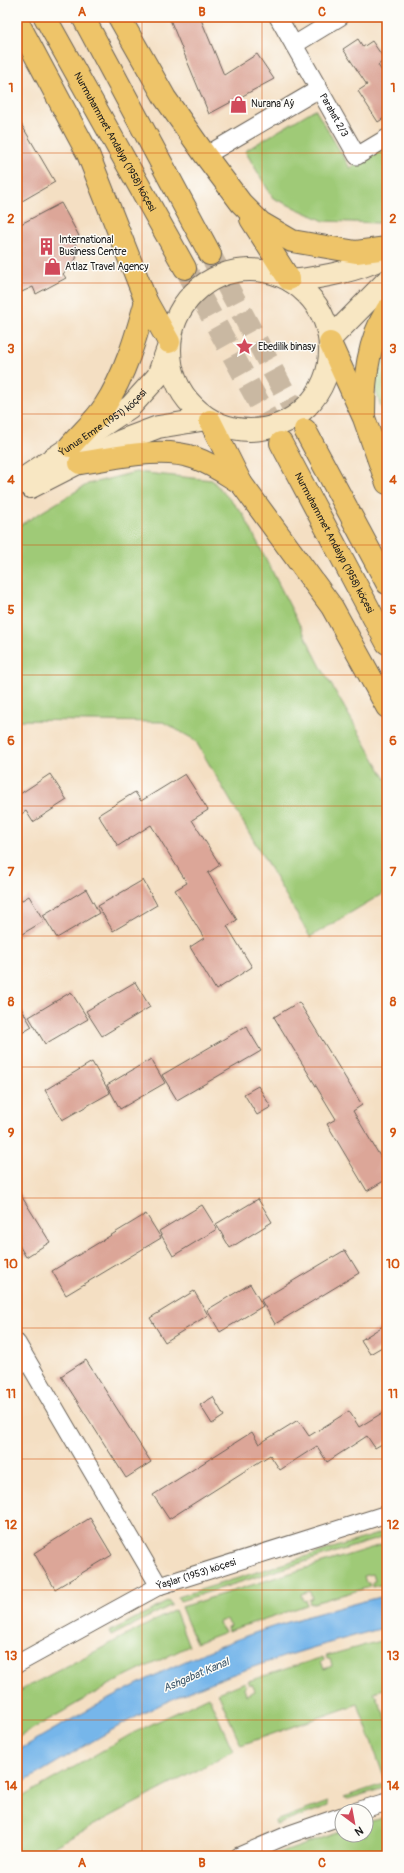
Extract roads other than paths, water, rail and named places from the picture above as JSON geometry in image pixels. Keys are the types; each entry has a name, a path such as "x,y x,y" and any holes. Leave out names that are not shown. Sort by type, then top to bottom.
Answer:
{"main road":[{"name":"Nurmuhammet Andalyp (1958) köçesi","path":"45,17 185,268"},
{"path":"83,17 210,254"},
{"path":"119,17 165,98 205,155 241,202 290,280"},
{"path":"17,21 88,154 146,301 169,344"},
{"path":"241,202 261,223 292,241 356,252 387,248"},
{"path":"75,454 104,407 124,369 136,338 146,301"},
{"path":"364,418 364,386 372,344 387,310"},
{"path":"330,341 364,418 387,483"},
{"path":"208,420 241,483 332,607 387,707"},
{"path":"305,430 387,583"},
{"name":"Nurmuhammet Andalyp (1958) köçesi","path":"281,443 387,643"},
{"path":"75,454 157,453 194,458 218,468 241,483"}],"street":[{"name":"Parahat 2/3","path":"278,17 357,156 387,138"},
{"path":"294,45 340,17"},
{"path":"215,150 319,89"},
{"path":"290,280 335,275 365,266 387,256"},
{"path":"237,270 264,270 290,280 303,289 314,301 323,316 330,341 329,366 320,390 304,410 283,424 259,430 233,429 208,420 194,410 182,395 174,379 169,361 169,344 176,316 191,294 212,278 237,270"},
{"path":"330,341 387,281"},
{"name":"Ýunus Emre (1951) köçesi","path":"17,493 75,454 130,407 158,376 169,344"},
{"name":"Ýunus Emre (1951) köçesi","path":"17,483 75,454 121,442 158,427 208,420"},
{"path":"17,1343 159,1586"},
{"name":"Ýaşlar (1953) köçesi","path":"17,1664 159,1586 387,1514"},
{"path":"374,1806 387,1802"},
{"path":"239,1856 290,1834 334,1819"}],"water":[{"name":"Ashgabat Kanal","path":"387,1595 387,1627 285,1656 235,1673 186,1693 121,1725 17,1786 17,1751 121,1692 175,1666 249,1635 308,1616"}],"tunnel":[{"path":"210,254 305,430"},
{"path":"185,268 281,443"}],"place":[{"name":"Nurana Aý","path":"238,104"},
{"name":"International Business Centre","path":"46,246"},
{"name":"Atlaz Travel Agency","path":"52,267"},
{"name":"Ebedilik binasy","path":"245,347"}]}
